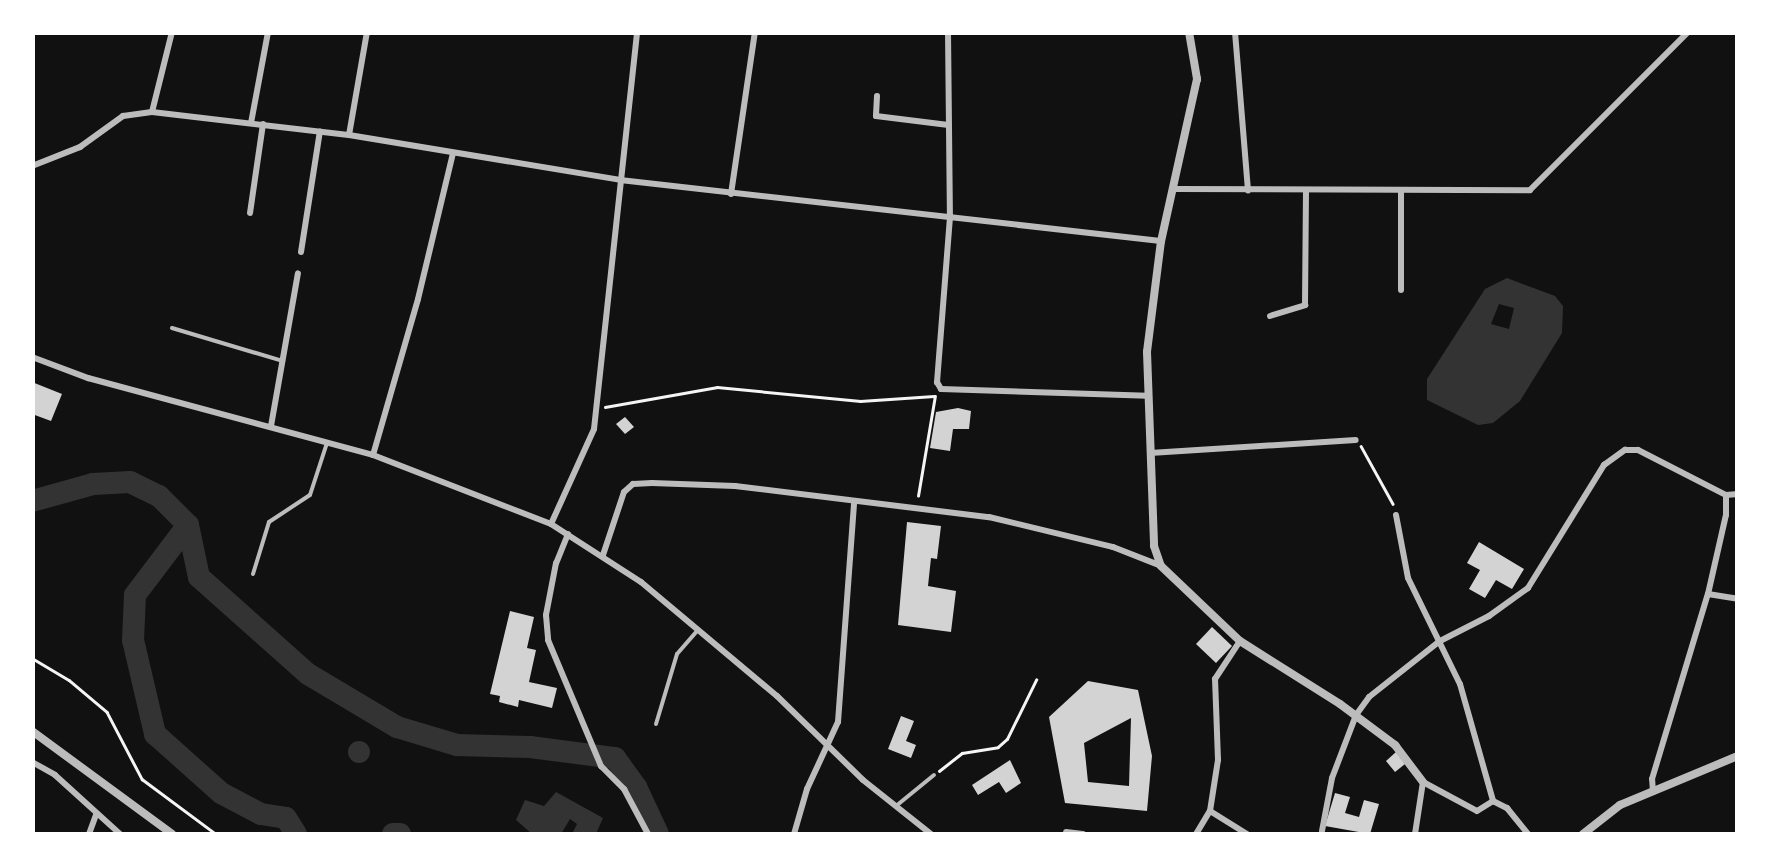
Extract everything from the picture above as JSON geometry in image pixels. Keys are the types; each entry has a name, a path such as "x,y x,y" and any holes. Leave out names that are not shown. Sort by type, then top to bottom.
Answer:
{"street":[{"path":"152,112 172,32"},
{"path":"251,123 268,32"},
{"path":"349,135 368,32"},
{"path":"551,524 589,448 598,408 637,32"},
{"path":"731,194 755,32"},
{"path":"948,32 950,217 938,392 1147,396"},
{"path":"1161,566 1154,546 1147,396 1149,328 1160,241 1175,188 1196,79 1189,32"},
{"path":"1235,32 1248,190"},
{"path":"1175,188 1530,190 1688,32"},
{"path":"878,96 876,116 948,125"},
{"path":"32,166 80,147 124,116 152,112 349,135 620,180 1160,241"},
{"path":"250,213 263,124"},
{"path":"302,252 320,131"},
{"path":"373,455 418,299 453,152"},
{"path":"1270,316 1306,304 1306,190"},
{"path":"1401,190 1401,290"},
{"path":"271,426 298,273"},
{"path":"32,357 88,378 373,455 551,524 641,582 931,834"},
{"path":"1150,453 1356,440"},
{"path":"1322,833 1332,778 1356,716 1369,697 1440,641 1489,616 1528,588 1604,464 1625,450 1657,458 1726,495 1738,494"},
{"path":"604,555 624,492 633,484 735,486 854,504 916,507 989,517 1113,547 1161,566 1240,641 1395,745 1423,782 1477,811 1493,802"},
{"path":"1653,793 1652,779 1708,594 1726,515 1726,495"},
{"path":"794,834 807,789 828,748 843,688 854,504"},
{"path":"1396,515 1408,578 1460,684 1493,802"},
{"path":"568,534 556,563 547,628 556,665 596,757 642,816 648,834"},
{"path":"1708,594 1738,599"},
{"path":"1196,834 1210,812 1218,760 1214,679 1240,641"},
{"path":"34,735 172,834"},
{"path":"1583,834 1620,805 1738,756"},
{"path":"32,762 55,775 120,834"},
{"path":"1415,834 1423,782"},
{"path":"1493,802 1507,808 1528,834"},
{"path":"1210,812 1246,834"},
{"path":"89,834 96,815"},
{"path":"1066,832 1083,834"}],"lane":[{"path":"172,328 283,360"},
{"path":"253,574 269,522 310,495 327,443"},
{"path":"656,724 677,654 699,630"},
{"path":"896,806 934,775"}],"path":[{"path":"598,408 717,387 860,402 938,392 916,507"},
{"path":"1356,440 1372,460 1396,515"},
{"path":"32,658 69,680 106,712 142,778 216,834"},
{"path":"934,775 962,753 998,746 1007,739 1036,680"}],"shaded area":[{"path":"1507,278 1555,296 1563,306 1562,333 1520,401 1493,423 1478,425 1427,400 1427,379 1485,289","holes":["1499,304 1514,308 1509,329 1491,324"]},
{"path":"355,741 363,741 370,752 363,763 355,763 348,756 348,748"},
{"path":"556,792 603,818 596,834 572,834 577,824 570,819 561,834 532,834 516,820 525,800 544,806"}],"building":[{"path":"32,382 62,394 51,421 32,414"},
{"path":"958,408 971,411 969,429 953,429 950,451 930,448 936,412"},
{"path":"625,417 634,427 625,434 616,424"},
{"path":"907,522 941,526 937,559 931,558 928,586 956,591 951,632 898,625"},
{"path":"1479,542 1524,569 1512,589 1496,580 1485,598 1469,589 1480,570 1467,563"},
{"path":"510,611 534,617 527,648 536,650 529,682 557,688 552,708 519,700 518,707 499,702 500,696 490,694"},
{"path":"1212,627 1232,646 1216,663 1196,644"},
{"path":"1088,681 1138,690 1152,756 1147,811 1065,803 1049,717","holes":["1131,718 1129,786 1088,782 1084,743"]},
{"path":"901,716 914,721 906,741 916,745 911,758 888,749"},
{"path":"1396,752 1405,764 1395,772 1386,761"},
{"path":"1010,760 1021,783 1006,793 999,782 978,795 972,785"},
{"path":"1335,793 1350,797 1345,813 1359,817 1364,800 1379,804 1370,834 1325,826"}],"waterway":[{"path":"32,501 93,484 130,482 159,496 188,525 135,595 133,640 155,734 221,793 261,814 286,818 296,834"},
{"path":"188,525 199,577 308,674 397,727 457,745 530,747 615,758 636,787 658,834"},
{"path":"393,834 400,834"}]}
